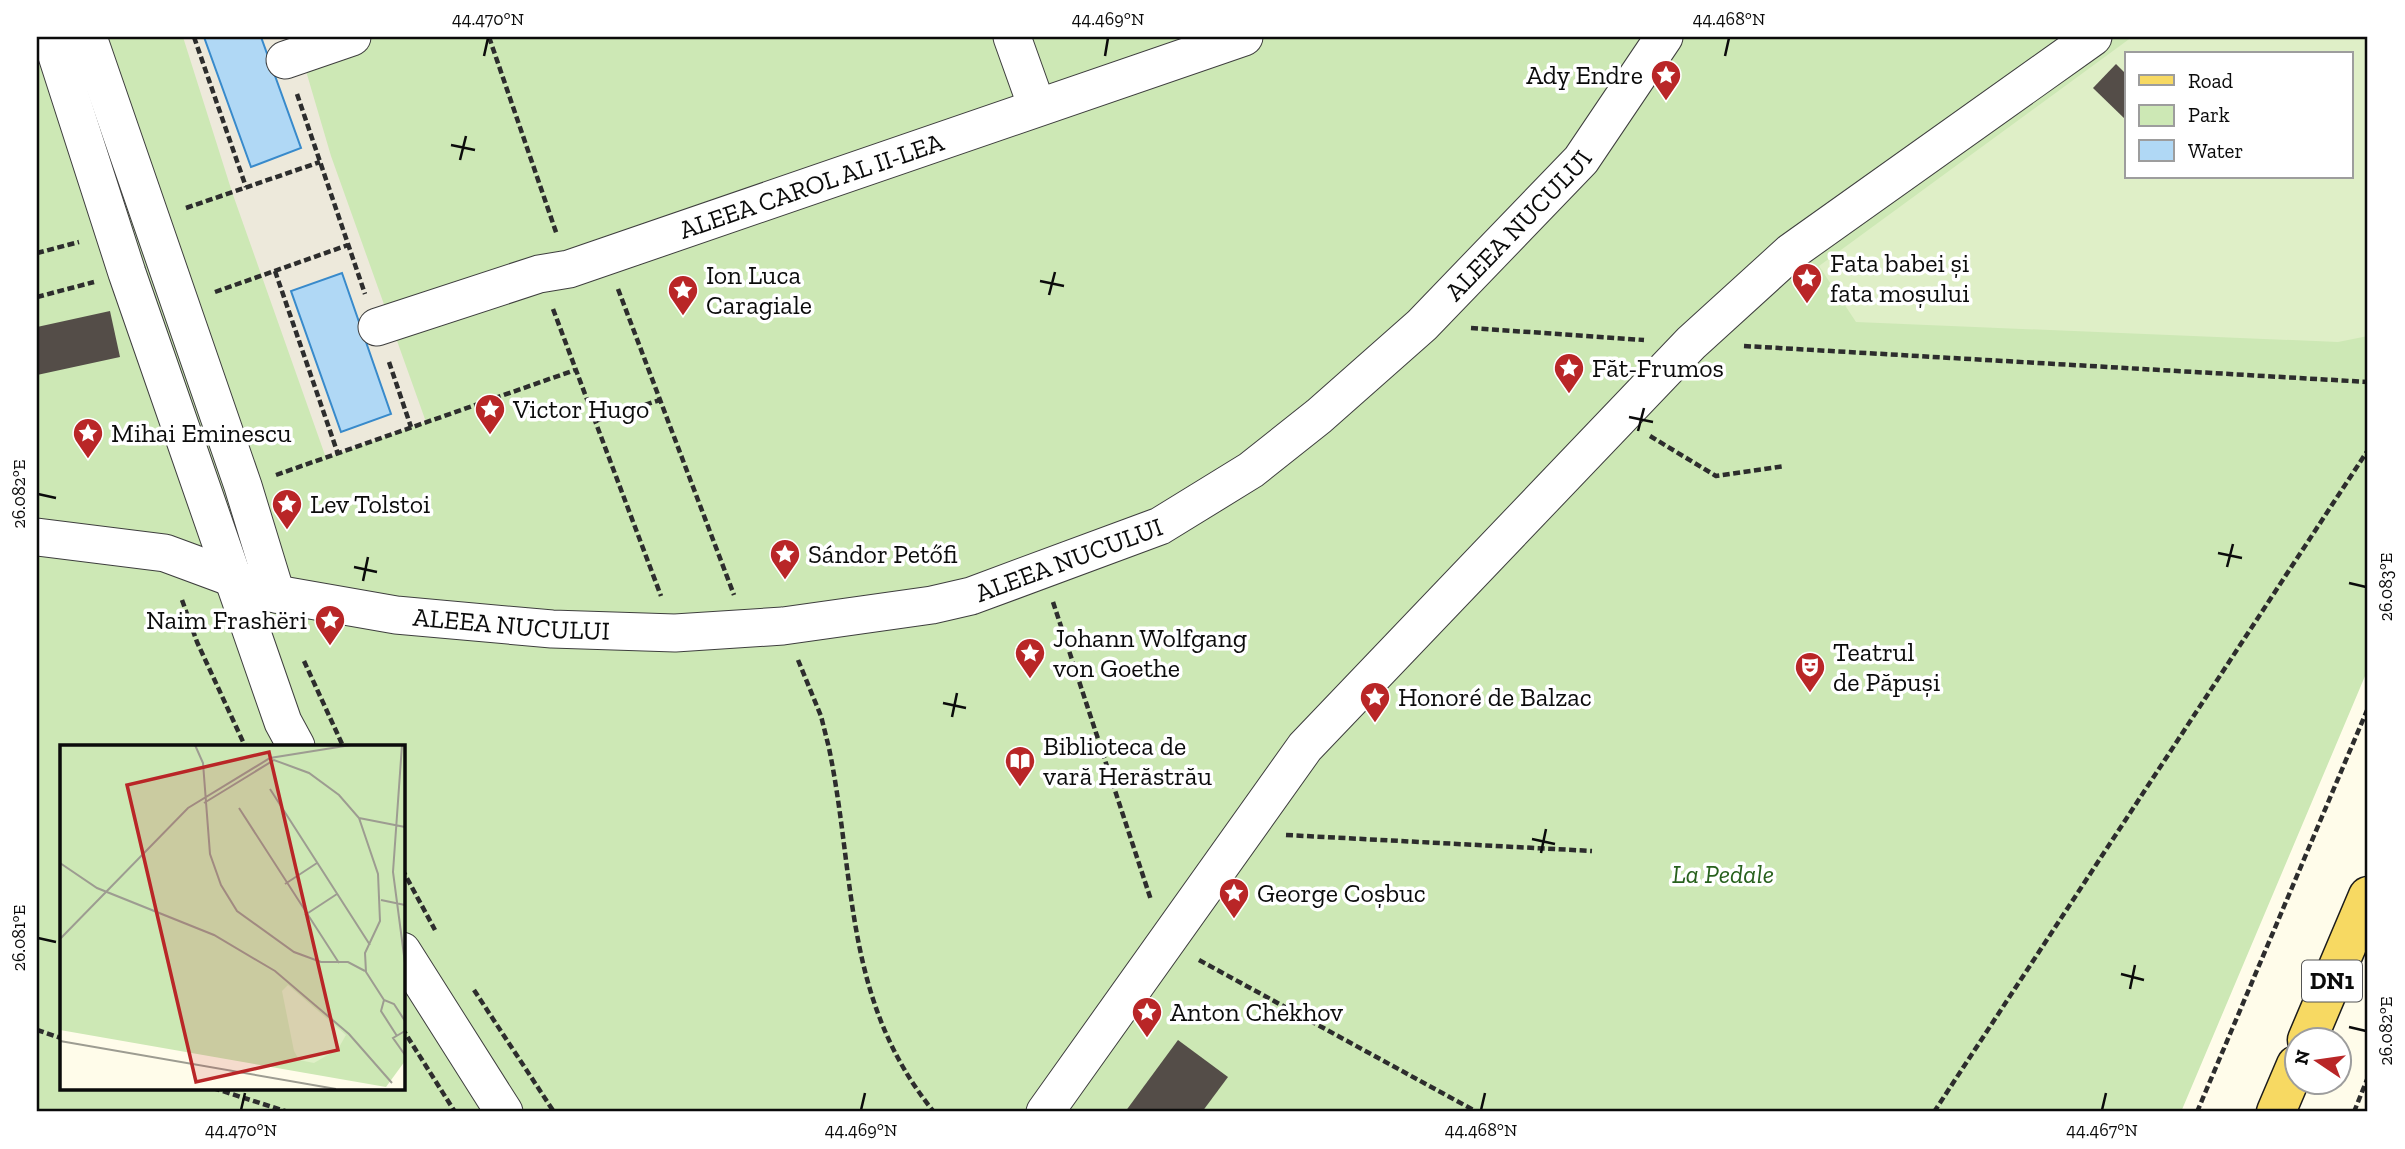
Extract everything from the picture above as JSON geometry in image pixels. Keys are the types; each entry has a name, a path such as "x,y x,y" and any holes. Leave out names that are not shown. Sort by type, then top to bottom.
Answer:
{"main road":[{"name":"DN1","path":"2314,1026 2365,914"},
{"path":"2276,1112 2283,1096"}],"street":[{"path":"51,37 127,273 283,722 295,745"},
{"path":"89,37 243,486 275,594"},
{"path":"285,60 352,37"},
{"path":"1012,37 1037,107"},
{"name":"ALEEA CAROL AL II-LEA","path":"377,327 605,254 1244,37"},
{"name":"ALEEA NUCULUI","path":"37,537 165,553 275,594 396,615 551,629 675,633 783,626 932,605 971,596 1160,526 1251,470 1422,325 1581,160 1664,37"},
{"path":"1045,1112 1305,747 1691,343 1791,252 2093,37"},
{"path":"404,954 504,1112"}],"path":[{"path":"194,37 246,187"},
{"path":"489,37 554,271 575,370 675,633"},
{"path":"285,60 411,427"},
{"path":"152,220 320,162"},
{"path":"181,304 348,245"},
{"path":"605,254 747,628"},
{"path":"275,271 338,454"},
{"path":"37,297 127,273"},
{"path":"1422,325 2368,382"},
{"path":"243,486 575,370"},
{"path":"595,421 660,400"},
{"path":"1620,417 1716,476 1785,466"},
{"path":"1934,1112 2368,450"},
{"path":"165,553 197,642 244,745"},
{"path":"1041,569 1165,941 1477,1112"},
{"path":"783,626 821,716 829,748 837,787 856,944 875,1006 915,1089 934,1112"},
{"path":"303,659 342,745"},
{"path":"2197,1112 2368,708"},
{"path":"1243,833 1592,851"},
{"path":"404,873 442,940"},
{"path":"471,986 554,1112"},
{"path":"37,1030 60,1038"},
{"path":"404,1031 455,1112"},
{"path":"2354,1112 2368,1077"},
{"path":"219,1090 288,1112"}],"green space":[{"name":"La Pedale","path":"37,37 2368,37 2368,669 2181,1112 37,1112"},
{"path":"2132,37 2368,37 2368,336 2338,342 1856,322 1819,266"}],"shaded area":[{"path":"183,37 204,37 251,167 301,148 261,37 296,37 331,156 426,422 326,458 232,192","holes":["341,273 391,414 342,432 291,291"]}],"water":[{"path":"204,37 261,37 301,148 251,167"},
{"path":"342,273 391,414 341,432 291,291"}],"building":[{"path":"2116,64 2125,73 2125,119 2093,88"},
{"path":"110,311 120,357 37,375 37,327"},
{"path":"1178,1040 1228,1077 1202,1112 1125,1112"}],"place":[{"name":"Ady Endre","path":"1666,102"},
{"name":"Fata babei și fata moșului","path":"1807,305"},
{"name":"Ion Luca Caragiale","path":"683,317"},
{"name":"Făt-Frumos","path":"1569,395"},
{"name":"Victor Hugo","path":"490,436"},
{"name":"Mihai Eminescu","path":"88,460"},
{"name":"Lev Tolstoi","path":"287,531"},
{"name":"Sándor Petőfi","path":"785,581"},
{"name":"Naim Frashëri","path":"330,647"},
{"name":"Johann Wolfgang von Goethe","path":"1030,680"},
{"name":"Teatrul de Păpuși","path":"1810,694"},
{"name":"Honoré de Balzac","path":"1375,724"},
{"name":"Biblioteca de vară Herăstrău","path":"1020,788"},
{"name":"George Coșbuc","path":"1234,920"},
{"name":"Anton Chekhov","path":"1147,1039"}]}
